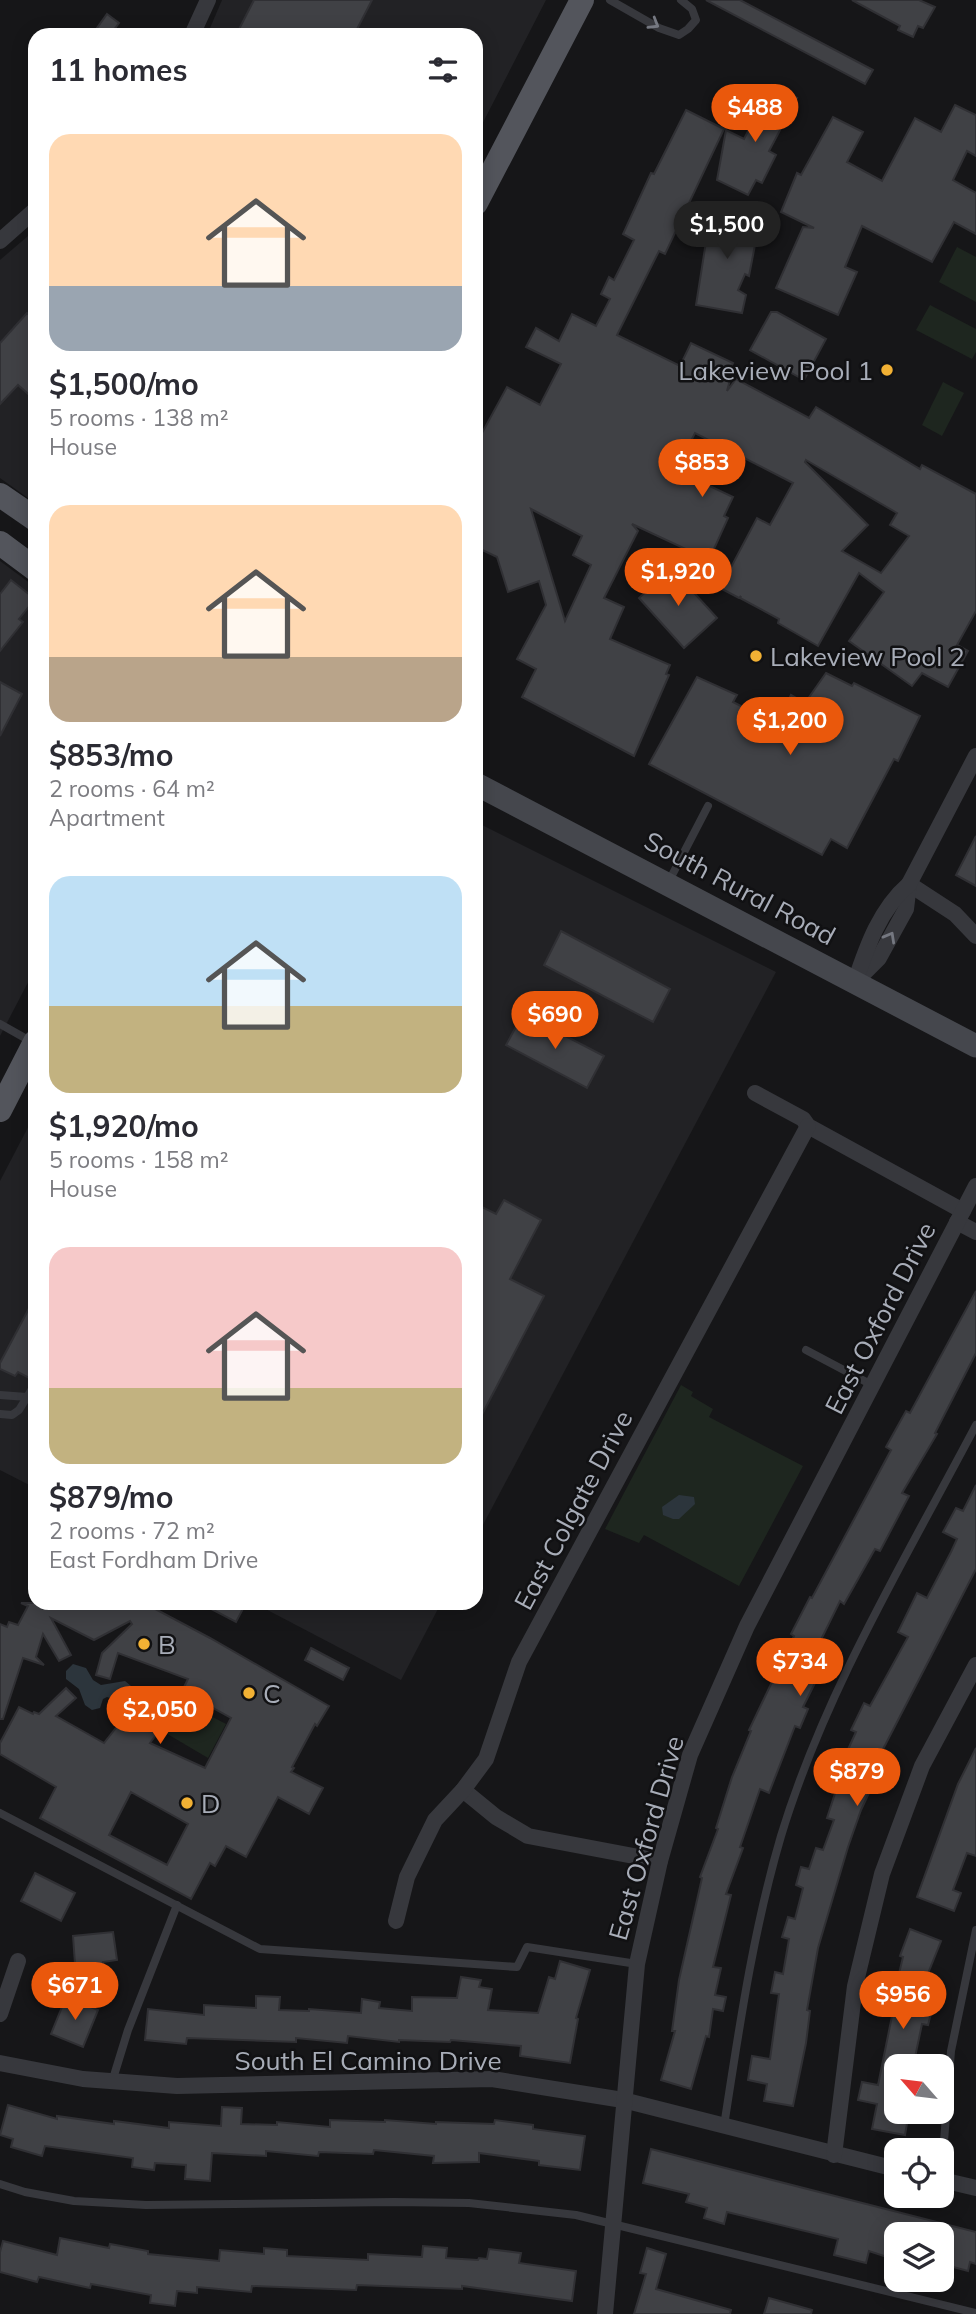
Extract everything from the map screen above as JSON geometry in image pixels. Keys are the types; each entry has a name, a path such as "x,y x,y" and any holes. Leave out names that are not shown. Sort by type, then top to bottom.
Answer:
{"main road":[{"path":"483,190 582,0"},
{"path":"0,495 28,514"},
{"path":"0,543 28,564"},
{"name":"South Rural Road","path":"483,788 976,1046"},
{"path":"0,1110 28,1056"}],"street":[{"path":"195,28 208,0"},
{"path":"0,241 28,216"},
{"path":"855,982 870,941 893,898 909,884 976,756"},
{"path":"909,884 955,914 976,936"},
{"path":"755,1093 803,1119 808,1126 960,1216 976,1232"},
{"name":"East Colgate Drive","path":"396,1921 407,1877 435,1820 463,1790 486,1759 519,1662 808,1126"},
{"name":"East Oxford Drive","path":"605,2314 637,1964 660,1861 690,1755 747,1626 976,1186"},
{"path":"834,2155 855,1986 881,1874 922,1766 976,1665"},
{"path":"463,1790 496,1817 528,1836 660,1861"},
{"path":"0,2014 18,1961"},
{"name":"South El Camino Drive","path":"0,2063 83,2079 177,2086 492,2079 623,2100 884,2166"},
{"path":"954,2183 976,2188"}],"lane":[{"path":"610,0 659,28 679,35 696,20 685,1"},
{"path":"667,884 708,806"},
{"path":"0,1024 28,1039"},
{"path":"806,1350 872,1385"},
{"path":"0,1395 27,1396 19,1410 12,1415 0,1414"},
{"path":"724,2126 748,1973 762,1909 786,1823 807,1764 842,1682 976,1425"},
{"path":"0,1814 260,1949 517,1967 527,1947 637,1964"},
{"path":"112,2081 128,2030 177,1905"},
{"path":"944,2138 951,2051 976,1930"},
{"path":"0,2184 49,2196 146,2205 469,2203 576,2216 614,2223 976,2313"}],"shaded area":[{"path":"222,0 546,0 483,122 483,28 210,28"},
{"path":"28,236 28,498 0,478 0,260"},
{"path":"957,247 976,257 976,302 939,282"},
{"path":"930,305 976,329 976,352 972,359 916,330"},
{"path":"943,382 964,393 942,436 922,425"},
{"path":"0,561 28,582 28,982 0,1036"},
{"path":"483,826 776,972 483,1525"},
{"path":"28,1127 28,1484 0,1470 0,1181"},
{"path":"681,1385 693,1392 691,1396 713,1409 709,1417 803,1466 739,1586 644,1535 639,1543 605,1529"},
{"path":"679,1495 694,1497 695,1504 679,1519 663,1515 662,1507"},
{"path":"267,1610 437,1610 401,1680"},
{"path":"73,1664 86,1668 93,1680 101,1685 125,1681 131,1686 133,1695 122,1702 107,1697 103,1699 100,1708 92,1710 85,1705 79,1689 66,1679 66,1671"},
{"path":"180,1700 226,1724 208,1758 164,1732"}],"building":[{"path":"254,0 372,0 358,28 240,28"},
{"path":"706,0 740,0 873,70 865,84"},
{"path":"852,0 919,0 935,7 923,28 918,26 913,37 898,30 900,26"},
{"path":"107,14 119,23 115,28 97,28"},
{"path":"772,85 797,98 769,151 776,155 762,183 756,180 748,195 717,180 726,130 744,139"},
{"path":"955,105 976,115 976,156 967,151 953,180 976,193 976,234 954,222 932,262 862,226 845,267 857,272 838,315 776,288 803,227 814,228 781,212 797,173 801,175 833,117 863,132 847,162 882,181 915,118 941,132"},
{"path":"686,110 724,129 665,254 659,251 617,335 680,366 691,343 733,363 728,374 730,380 727,391 736,379 809,418 816,407 920,469 922,465 976,494 976,611 957,645 968,651 948,687 922,673 912,686 849,641 884,592 859,573 818,646 778,623 779,619 740,598 741,596 739,598 720,588 757,518 770,525 793,483 695,433 676,470 733,497 724,516 728,518 709,560 632,524 638,531 604,598 624,607 610,639 670,665 666,674 669,675 634,756 522,697 536,669 517,659 546,605 539,581 508,592 497,557 483,550 483,431 507,387 540,405 561,364 526,347 536,328 559,341 572,314 596,326 610,299 601,294 609,277 614,280 634,240 623,234 651,173 654,174","holes":["806,460 897,513 890,525 909,536 881,573 842,551 868,525 805,462","531,509 582,536 573,555 591,565 565,621"]},
{"path":"711,210 760,219 749,276 745,274 738,290 746,295 742,313 696,305"},
{"path":"771,312 777,312 826,339 804,380 750,350"},
{"path":"27,313 28,394 18,385 0,404 0,343"},
{"path":"669,571 674,571 717,618 684,648 639,598"},
{"path":"11,580 28,593 28,608 19,619 23,622 0,651 0,594"},
{"path":"826,673 852,686 854,683 920,716 898,761 894,759 847,848 831,839 822,855 649,764 697,677 737,695 733,702 776,724 791,695 805,703"},
{"path":"0,682 22,694 0,736"},
{"path":"976,836 976,886 956,875"},
{"path":"561,931 670,989 653,1022 544,965"},
{"path":"523,1014 604,1056 587,1088 506,1045"},
{"path":"504,1200 541,1220 510,1279 544,1296 483,1413 483,1208 496,1214"},
{"path":"976,1291 976,1353 935,1433 937,1434 902,1493 909,1496 880,1551 875,1549 844,1604 840,1601 805,1676 816,1681 803,1707 808,1709 800,1728 795,1726 769,1793 760,1789 726,1894 731,1895 713,1967 721,1968 715,1995 726,1997 723,2011 713,2009 709,2037 706,2036 691,2089 661,2080 675,2031 672,2031 679,1980 702,1878 700,1877 718,1829 716,1828 732,1777 751,1731 749,1730 794,1636 791,1634 891,1450 886,1447 906,1411 910,1413"},
{"path":"28,1310 28,1377 18,1372 15,1376 0,1369 0,1363"},
{"path":"976,1485 976,1569 879,1757 885,1759 861,1810 848,1847 818,1948 807,2010 810,2011 806,2043 793,2106 764,2101 767,2084 748,2080 752,2056 770,2059 779,1994 771,1993 775,1972 783,1974 789,1939 782,1937 788,1917 795,1919 803,1888 796,1885 801,1867 809,1869 816,1848 823,1850 834,1820 827,1818 838,1784 833,1782 856,1732 851,1730 864,1703 870,1706 908,1637 898,1632 917,1593 927,1598 957,1539 943,1532 956,1508 963,1511"},
{"path":"28,1606 28,1610 157,1610 329,1706 317,1726 315,1724 291,1772 323,1788 309,1814 278,1797 246,1857 226,1846 215,1866 210,1863 191,1899 40,1818 56,1787 0,1754 0,1743 19,1707 39,1714 66,1688 76,1698 56,1716 104,1743 134,1705 162,1727 150,1743 205,1768 231,1718 195,1698 193,1692 184,1687 188,1679 118,1653 110,1679 96,1675 102,1653 132,1624 130,1621 94,1640 51,1618 71,1655 59,1661 43,1634 36,1657 44,1665 23,1658 3,1719 0,1719 0,1624 7,1627 9,1622 18,1625","holes":["131,1792 188,1824 167,1865 109,1835"]},
{"path":"213,1610 242,1610 236,1622"},
{"path":"311,1648 349,1668 343,1680 305,1660"},
{"path":"976,1748 976,1856 967,1853 953,1890 961,1893 954,1911 917,1897 958,1784"},
{"path":"35,1873 75,1893 61,1921 21,1901"},
{"path":"910,1929 941,1941 927,1976 929,1977 923,2004 933,2006 928,2025 922,2024 916,2054 884,2054 892,2016 889,2015 903,1957 900,1956"},
{"path":"113,1932 117,1960 103,1962 105,1976 76,1978 73,1936"},
{"path":"560,1961 590,1970 576,2018 578,2019 570,2063 520,2056 521,2046 451,2040 399,2042 348,2036 347,2043 296,2038 296,2042 187,2038 186,2044 145,2040 148,2009 204,2015 204,2005 256,2008 256,1996 280,1997 279,2010 361,2013 362,1999 380,2002 379,2008 412,2011 412,1997 457,1998 461,1977 481,1980 479,1987 492,1989 488,2010 538,2013 549,1977 555,1979"},
{"path":"66,1997 98,2010 83,2047 51,2034"},
{"path":"884,2055 884,2124 907,2124 905,2135 872,2129 877,2104 858,2100 862,2082 878,2085"},
{"path":"8,2105 57,2119 57,2116 169,2128 169,2122 221,2126 222,2107 242,2108 241,2124 277,2125 277,2122 330,2127 330,2120 494,2124 495,2120 533,2125 533,2129 585,2136 580,2170 479,2153 479,2162 433,2163 434,2156 374,2150 373,2154 319,2152 318,2156 266,2151 266,2156 212,2153 210,2181 185,2179 186,2165 155,2163 154,2170 132,2167 133,2158 45,2146 42,2156 11,2147 13,2139 0,2135"},
{"path":"651,2149 937,2222 884,2222 884,2256 869,2251 866,2263 834,2255 838,2239 727,2212 724,2224 704,2218 707,2208 686,2202 689,2194 643,2183"},
{"path":"954,2226 976,2232 976,2264 970,2262 968,2271 954,2267"},
{"path":"60,2238 109,2248 110,2244 148,2251 148,2254 219,2261 220,2250 264,2254 264,2248 287,2250 287,2256 368,2260 368,2254 422,2257 423,2246 447,2248 446,2258 478,2260 487,2259 489,2249 521,2253 519,2263 576,2271 572,2301 462,2286 462,2289 357,2285 356,2290 252,2286 251,2292 197,2287 197,2293 177,2291 175,2306 150,2303 151,2295 91,2284 90,2288 39,2277 37,2282 0,2272 3,2241 57,2255"},
{"path":"647,2248 666,2254 656,2289 731,2310 730,2314 634,2314 646,2274 640,2273"},
{"path":"769,2298 812,2310 811,2314 764,2314"}],"place":[{"name":"Lakeview Pool 1","path":"887,370"},
{"name":"Lakeview Pool 2","path":"756,656"},
{"name":"B","path":"144,1644"},
{"name":"C","path":"249,1693"},
{"name":"D","path":"187,1803"}]}
